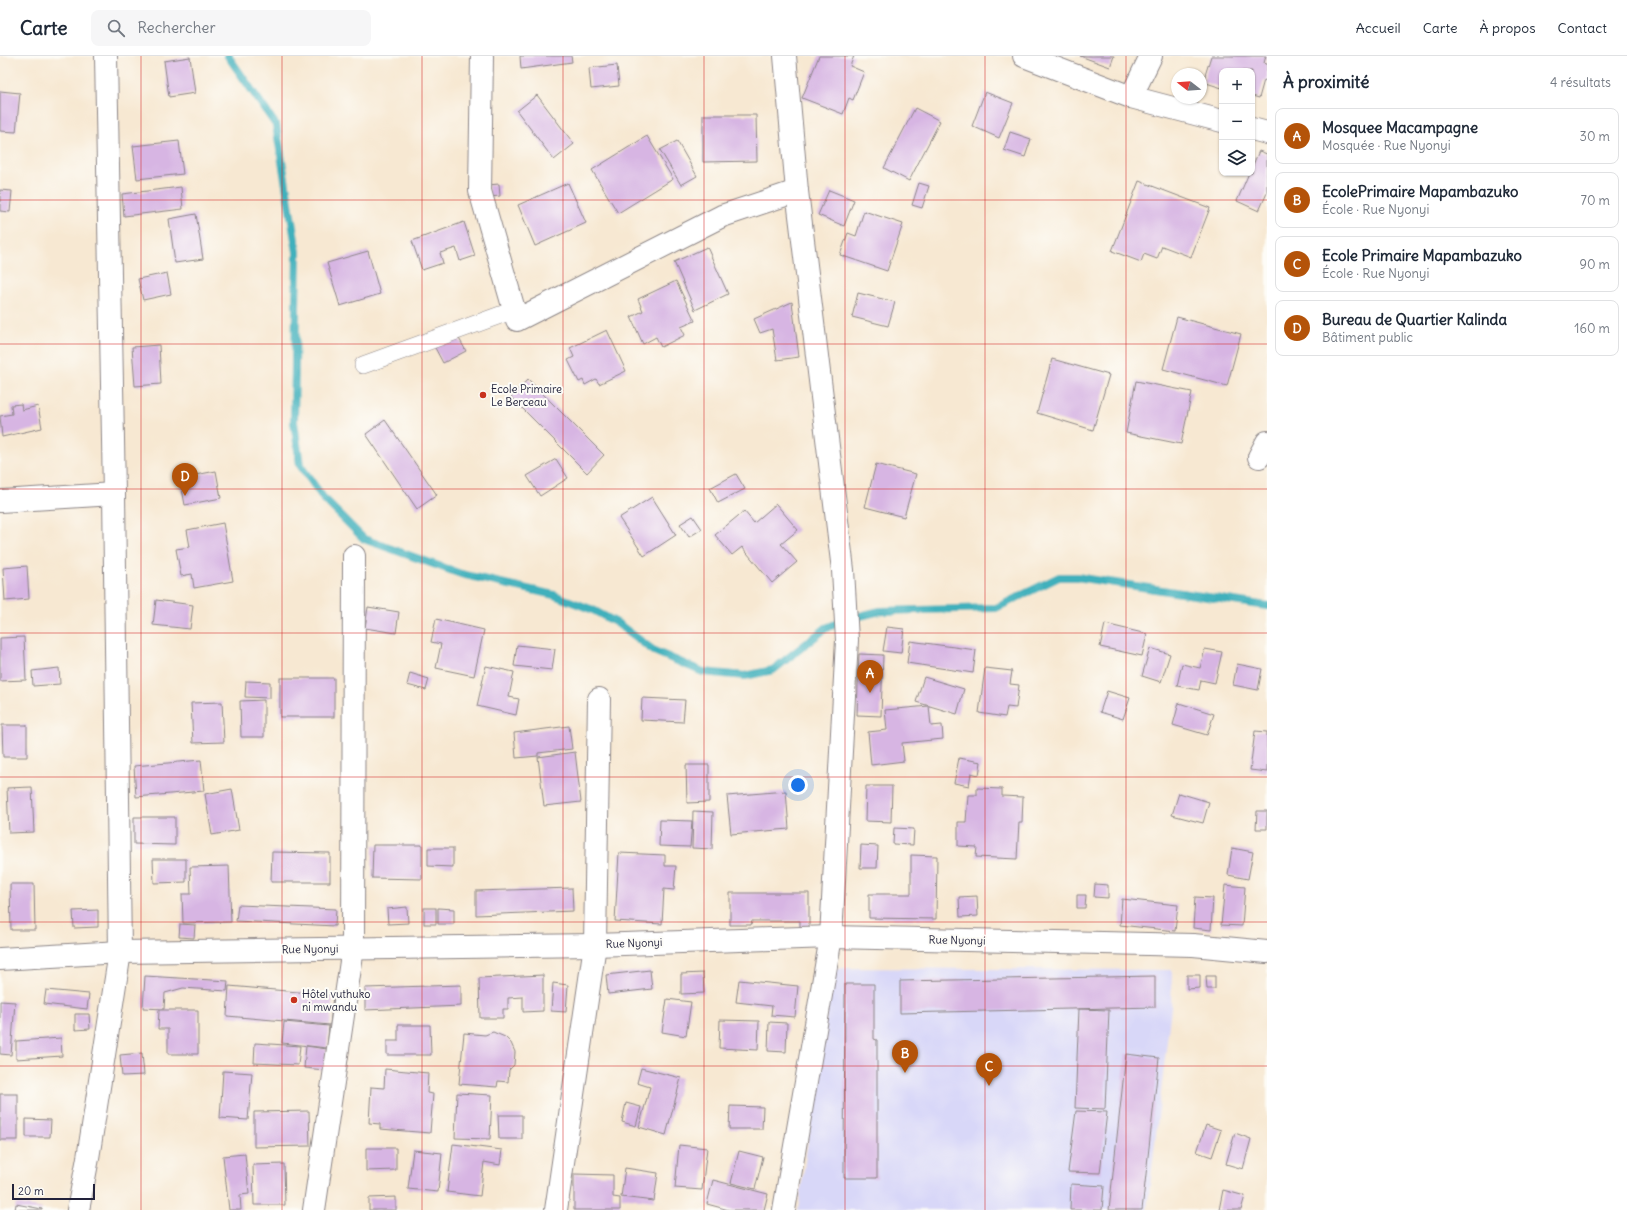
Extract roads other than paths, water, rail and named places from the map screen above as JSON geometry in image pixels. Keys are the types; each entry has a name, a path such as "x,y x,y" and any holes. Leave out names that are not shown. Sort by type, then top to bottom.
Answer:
{"street":[{"path":"78,1210 88,1158 120,952 106,56"},
{"path":"482,56 480,192 517,320 722,216 797,191"},
{"path":"784,1210 831,937 847,640 843,570 797,191 785,56"},
{"path":"1024,56 1131,97 1219,120"},
{"path":"1131,97 1151,56"},
{"path":"1255,130 1267,133"},
{"path":"0,501 114,494"},
{"path":"314,1210 353,948 354,556"},
{"path":"556,1210 595,945 599,699"},
{"name":"Rue Nyonyi","path":"0,959 120,952 595,945 831,937 1193,945 1267,952"}],"lane":[{"path":"363,365 514,310"}],"waterway":[{"path":"228,56 276,125 297,252 294,422 300,465 324,499 364,539 461,574 554,595 593,610 617,623 654,651 703,672 745,676 773,670 826,628 848,619 880,611 996,608 1059,577 1077,577 1267,606"}],"place":[{"name":"Ecole Primaire Le Berceau","path":"483,395"},
{"name":"Bureau de Quartier Kalinda","path":"185,496"},
{"name":"Mosquee Macampagne","path":"870,693"},
{"name":"Hôtel vuthuko ni mwandu","path":"294,1000"},
{"name":"EcolePrimaire Mapambazuko","path":"905,1073"},
{"name":"Ecole Primaire Mapambazuko","path":"989,1086"}]}
